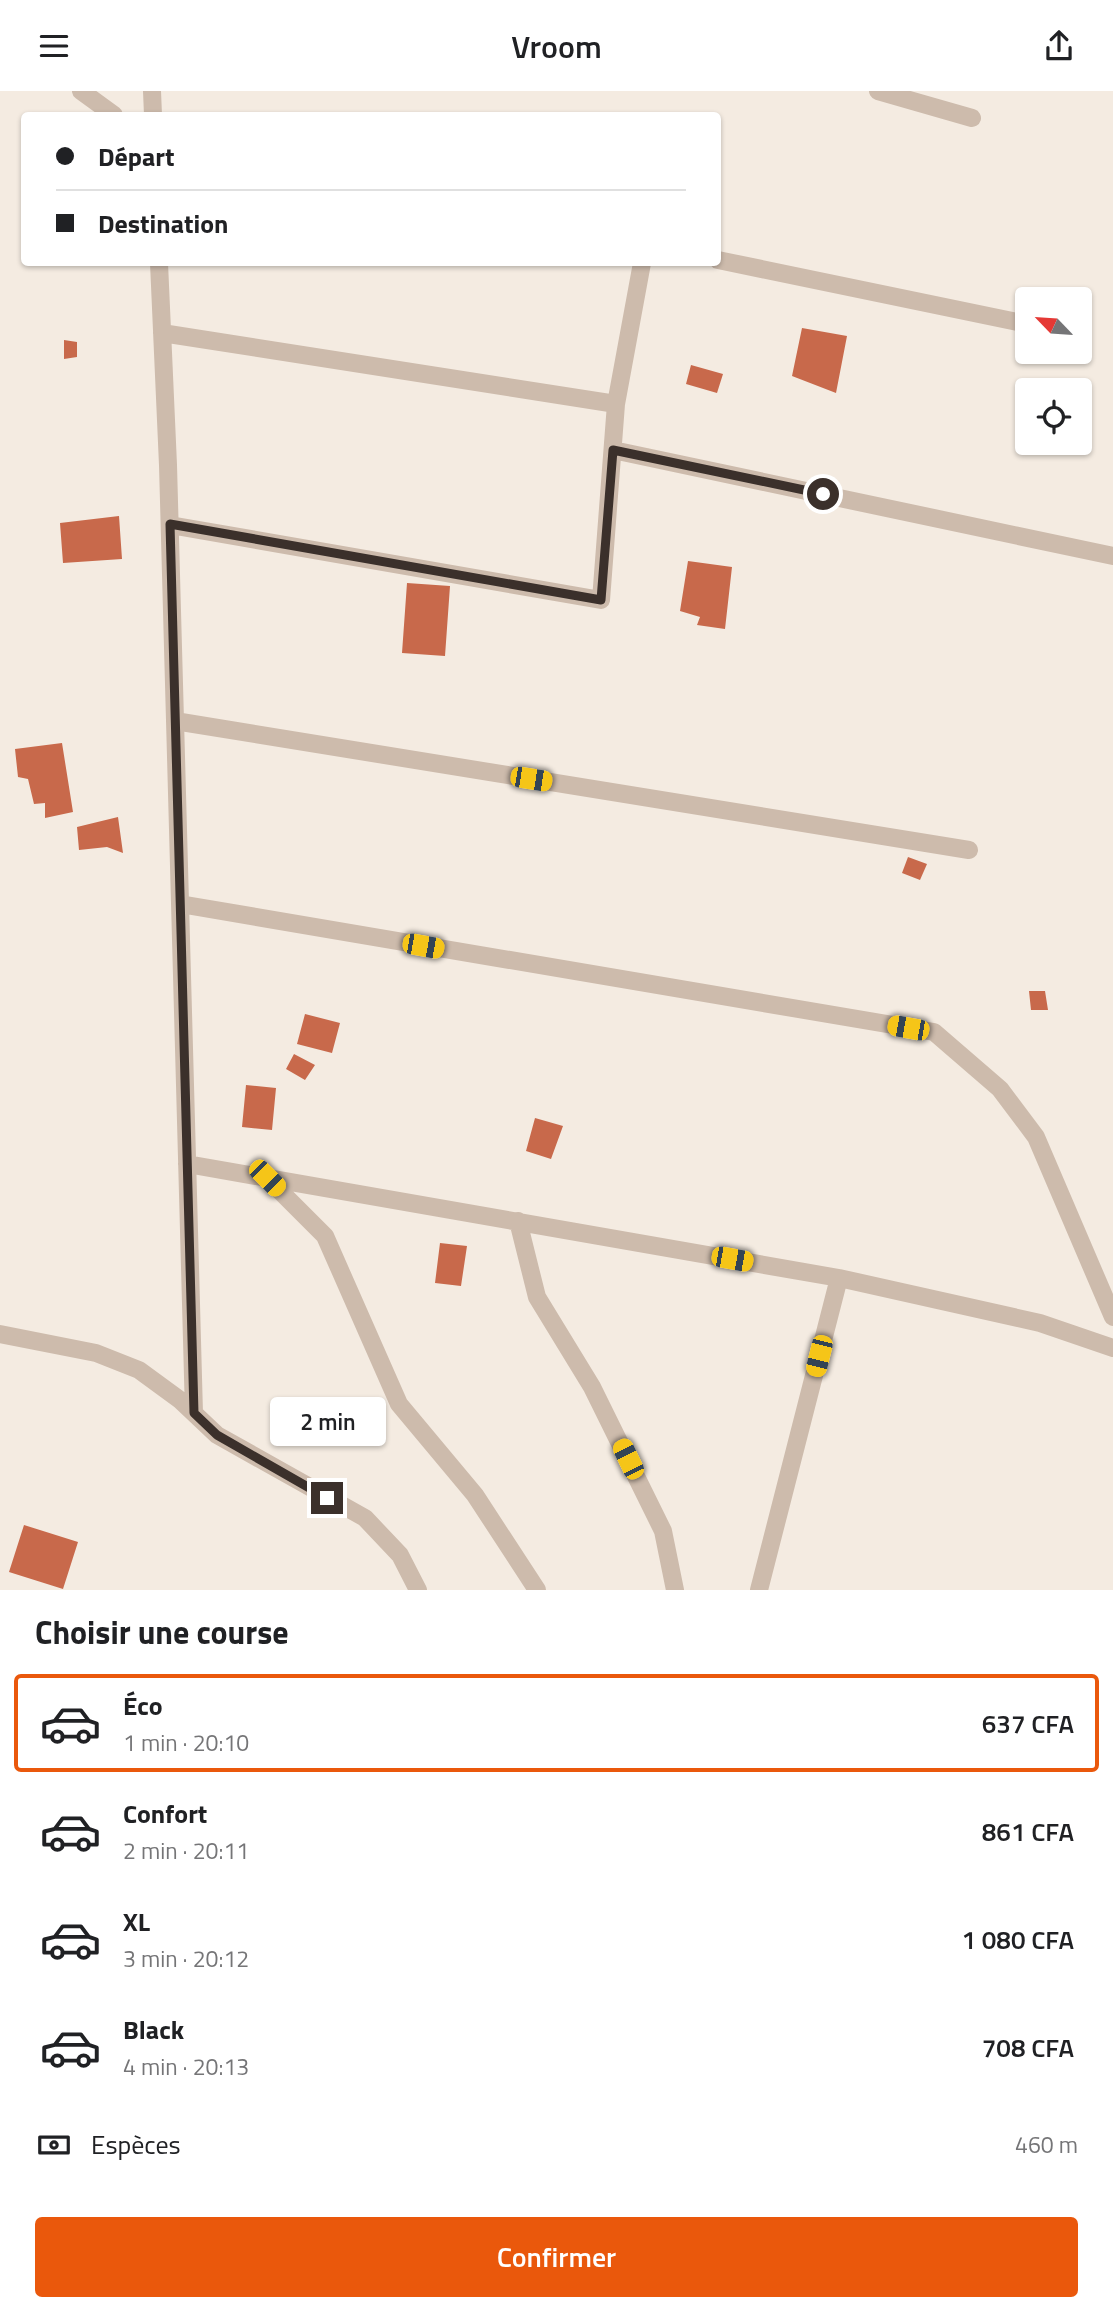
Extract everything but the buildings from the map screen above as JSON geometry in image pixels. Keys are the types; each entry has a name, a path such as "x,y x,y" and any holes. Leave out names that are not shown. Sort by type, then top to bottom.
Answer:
{"street":[{"path":"81,91 110,112"},
{"path":"152,91 153,112"},
{"path":"878,91 972,118"},
{"path":"721,261 1015,322"},
{"path":"159,266 170,524 194,1413"},
{"path":"170,524 601,600 616,404 641,266"},
{"path":"162,333 616,404"},
{"path":"613,450 1113,556"},
{"path":"175,721 969,850"},
{"path":"180,904 934,1032 1000,1089 1036,1137 1113,1317"},
{"path":"187,1164 839,1278 1040,1323 1113,1348"},
{"path":"267,1178 325,1236 399,1404 475,1495 537,1590"},
{"path":"518,1221 537,1297 593,1387 663,1531 675,1590"},
{"path":"759,1590 839,1278"},
{"path":"0,1334 96,1353 139,1370 194,1413 217,1435 365,1518 400,1555 418,1590"}],"route":[{"path":"327,1498 217,1435 194,1413 170,524 601,600 613,450 823,494"}]}
